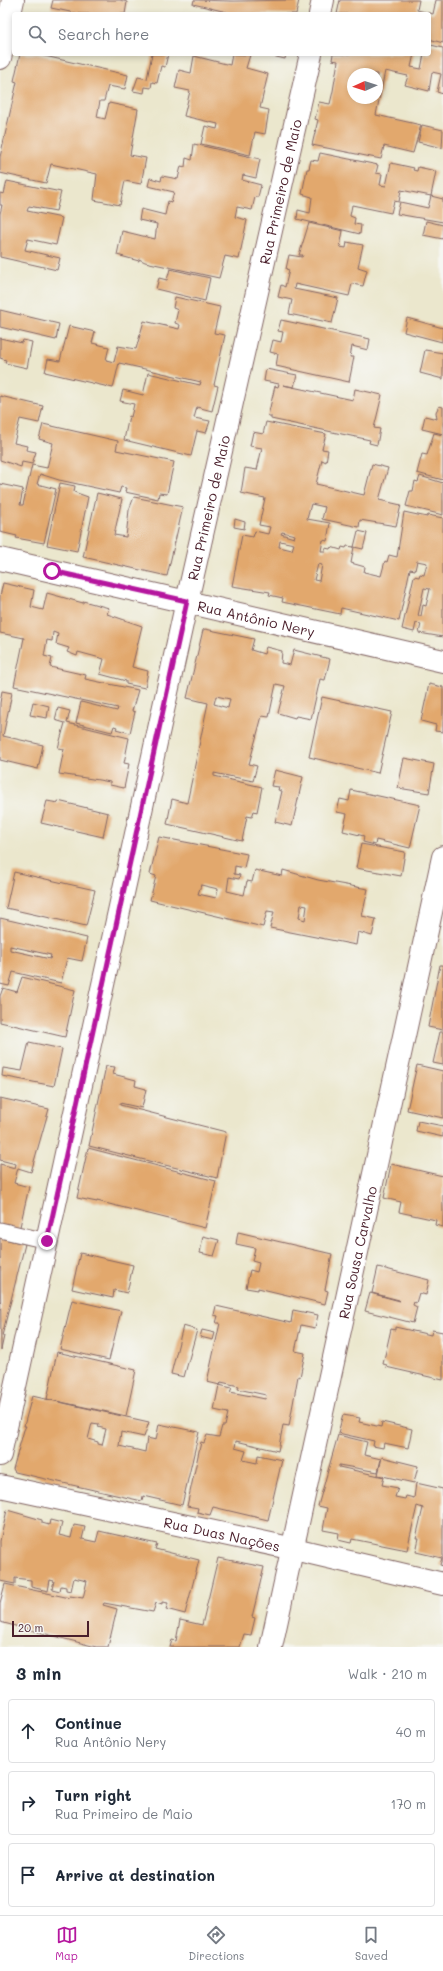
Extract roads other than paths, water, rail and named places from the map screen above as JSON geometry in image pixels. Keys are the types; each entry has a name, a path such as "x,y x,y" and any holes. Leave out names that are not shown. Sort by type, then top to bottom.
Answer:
{"street":[{"path":"0,58 13,0"},
{"path":"320,12 323,0"},
{"name":"Rua Primeiro de Maio","path":"0,1454 187,601 311,56"},
{"name":"Rua Antônio Nery","path":"0,559 443,661"},
{"name":"Rua Sousa Carvalho","path":"271,1647 294,1549 443,857"},
{"name":"Rua Duas Nações","path":"0,1486 294,1549 443,1584"}],"lane":[{"path":"0,1230 47,1241"}]}
